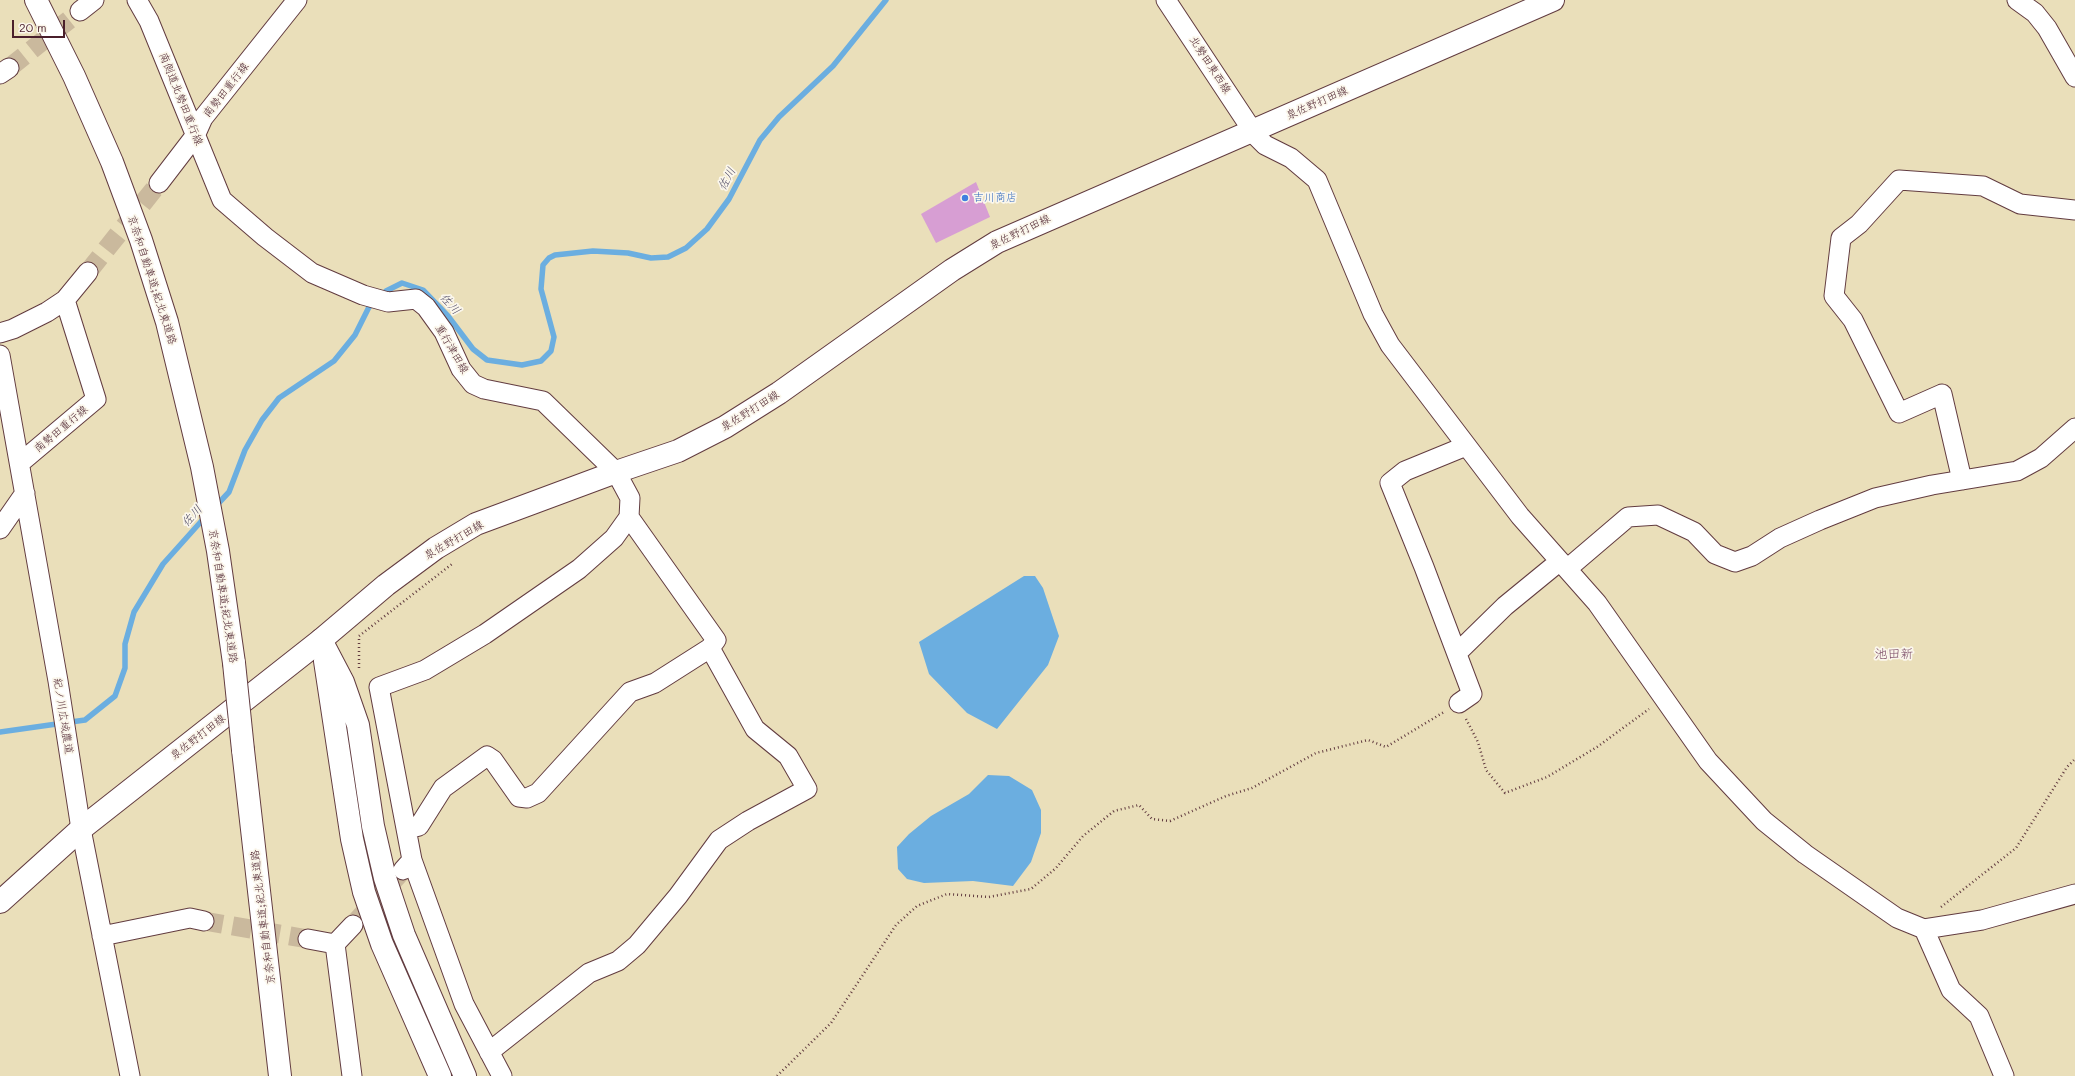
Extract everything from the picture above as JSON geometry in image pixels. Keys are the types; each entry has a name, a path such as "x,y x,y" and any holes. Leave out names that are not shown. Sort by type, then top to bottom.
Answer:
{"main road":[{"name":"京奈和自動車道;紀北東道路","path":"36,0 74,76 106,148 141,240 167,322 202,468 218,551 234,663 280,1076"},
{"name":"泉佐野打田線","path":"0,902 81,829 321,640 386,585 436,548 476,524 616,472 678,452 725,428 779,393 952,270 997,242 1553,0"},
{"path":"321,640 352,839 364,892 382,944 440,1076"},
{"path":"321,640 343,682 358,725 373,826 385,878 404,935 465,1076"},
{"path":"249,798 251,897 268,1076"},
{"path":"271,990 286,1076"}],"street":[{"name":"南側道北勢田重行線","path":"137,0 149,21 222,200"},
{"name":"南勢田重行線","path":"159,182 195,136 203,118 297,0"},
{"name":"北勢田東西線","path":"1166,0 1253,131 1265,145 1291,158 1317,180 1373,314 1390,345 1520,516 1598,603 1708,761 1764,821 1805,854 1897,918 1924,929"},
{"path":"2017,0 2035,13 2047,28 2075,77"},
{"path":"1962,480 1942,394 1899,413 1854,320 1834,296 1842,238 1859,224 1899,180 1983,186 2020,204 2075,210"},
{"name":"重行津田線","path":"222,200 265,237 312,273 363,295 388,302 416,300 426,307 444,332 461,369 473,384 484,389 543,401 616,472 630,498 629,517"},
{"path":"0,333 13,330 47,312 65,300 88,272"},
{"name":"南勢田重行線","path":"20,463 96,398 65,300"},
{"name":"紀ノ川広域農道","path":"1,362 58,681 81,829 130,1076"},
{"path":"1457,653 1505,606 1628,517 1658,515 1694,532 1714,554 1735,562 1752,556 1780,538 1875,498 1962,480 2017,471 2041,458 2075,428"},
{"path":"1459,703 1472,694 1390,483 1405,472 1466,446"},
{"path":"0,529 25,493"},
{"path":"407,829 418,826 443,788 487,756 493,760 519,797 527,798 538,793 630,692 655,683 710,648 716,640 709,627 629,517 614,538 579,570 485,634 425,670 379,687 407,829 408,865 464,1004 502,1076"},
{"path":"489,1052 589,973 618,961 637,945 678,896 719,840 748,821 807,789 788,756 755,729 710,648"},
{"path":"2004,1076 1979,1016 1951,990 1924,929 1982,920 2075,894"},
{"path":"102,936 190,918 204,921"},
{"path":"352,1076 335,944 353,924"},
{"path":"308,939 335,944"}],"path":[{"path":"359,673 359,636 379,621"},
{"path":"777,1076 831,1023 896,925 917,906 946,894 989,897 1031,889 1056,868 1083,836 1114,811 1139,805 1152,819 1170,821 1226,796 1252,788 1316,753 1368,740 1386,747 1459,703 1478,742 1486,770 1505,793 1547,777 1597,747 1664,698"},
{"path":"1924,929 1937,911 2016,848 2067,767 2075,759"}],"water":[{"path":"1024,576 1035,576 1043,588 1059,636 1048,665 997,729 967,713 929,674 919,642"},
{"path":"988,775 1009,776 1032,790 1041,810 1041,833 1031,862 1013,886 973,881 924,883 907,879 898,869 897,847 909,834 931,816 969,794"}],"building":[{"name":"吉川商店","path":"976,182 990,217 936,243 921,214"}],"waterway":[{"name":"佐川","path":"380,297 386,291 402,283 423,290 448,316 473,349 487,360 522,365 541,361 551,351 554,337 541,289 543,265 549,258 555,255 593,251 628,253 651,258 668,257 686,248 707,229 729,199 760,140 779,117 833,66 886,0"},
{"name":"佐川","path":"215,507 229,492 245,450 262,420 279,398 334,361 355,335 369,307 374,303"},
{"name":"佐川","path":"0,732 85,720 115,696 125,668 125,644 134,612 163,564 206,516"}],"tunnel":[{"path":"9,68 80,11"},
{"path":"88,272 159,183"},
{"path":"353,925 403,870"},
{"path":"204,921 308,939"}],"place":[{"name":"吉川商店","path":"965,198"}],"district":[{"name":"池田新","path":"1894,654"}]}
